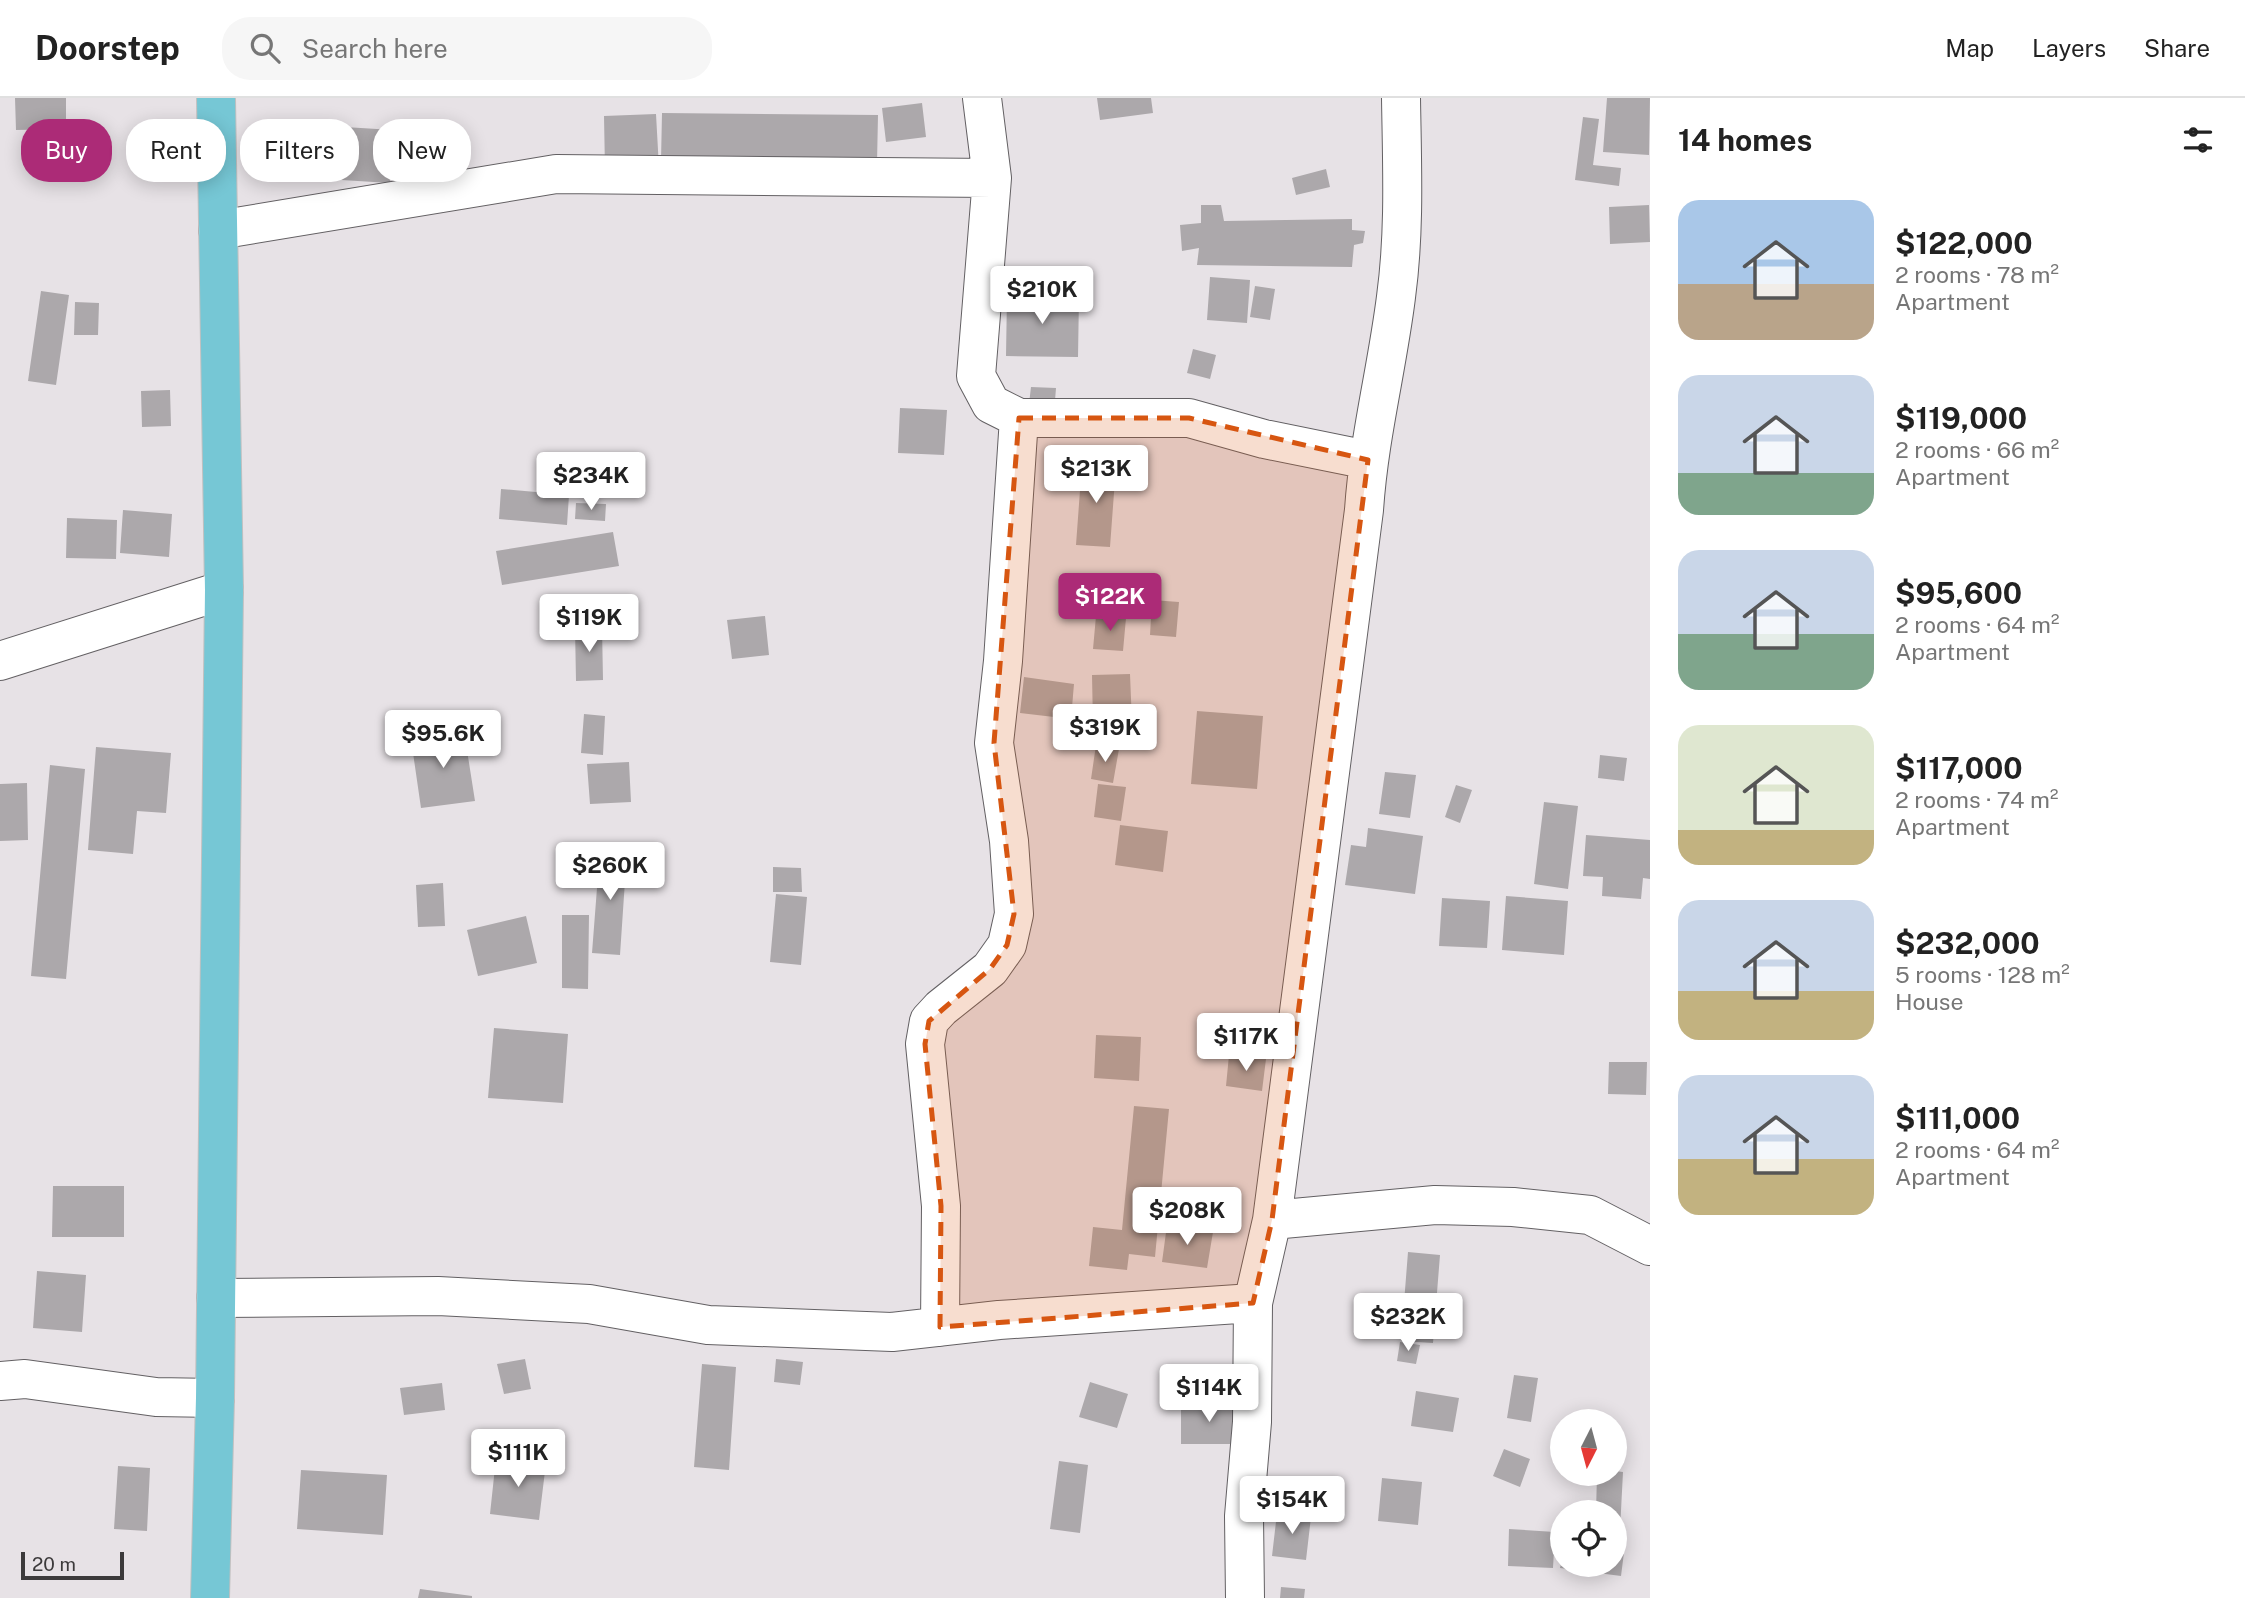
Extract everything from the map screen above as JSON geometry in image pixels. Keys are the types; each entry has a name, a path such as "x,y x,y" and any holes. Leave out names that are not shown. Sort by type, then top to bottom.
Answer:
{"main road":[{"path":"210,1598 215,1398 224,590 216,98"}],"street":[{"path":"982,98 992,178 976,376 991,404 1018,418 1188,418 1264,439 1368,460"},
{"path":"1245,1598 1244,1516 1252,1422 1253,1303 1272,1220 1364,510 1368,460 1396,298 1402,235 1401,98"},
{"path":"218,230 556,174 992,178"},
{"path":"940,1327 942,1206 925,1044 929,1021 941,1008 990,969 1007,945 1014,914 1009,841 994,743 1003,661 1018,418"},
{"path":"0,661 224,590"},
{"path":"1272,1220 1435,1205 1513,1207 1590,1215 1650,1246"},
{"path":"216,1298 438,1296 589,1304 708,1325 891,1332 999,1320 1253,1303"},
{"path":"0,1381 25,1379 156,1397 215,1398"}],"highlighted area":[{"path":"1019,418 1189,418 1368,460 1272,1220 1253,1303 940,1327 941,1206 925,1044 929,1021 990,969 1007,945 1014,914 994,743"}],"building":[{"path":"15,98 66,98 66,119 21,119 21,130 16,130"},
{"path":"1097,98 1151,98 1153,113 1100,120"},
{"path":"1607,98 1650,98 1649,155 1603,152"},
{"path":"922,103 926,137 886,142 882,108"},
{"path":"662,113 878,115 877,163 661,161"},
{"path":"656,114 659,168 605,170 604,116"},
{"path":"1583,117 1599,119 1593,165 1621,168 1619,186 1575,180"},
{"path":"359,128 373,129 373,182 359,181"},
{"path":"1326,169 1330,187 1296,195 1292,178"},
{"path":"1201,205 1221,205 1224,221 1352,219 1352,230 1365,231 1363,243 1354,245 1352,267 1197,265 1199,248 1182,251 1180,225 1201,223"},
{"path":"1649,205 1650,242 1610,244 1609,207"},
{"path":"1210,277 1250,280 1247,323 1207,320"},
{"path":"1255,286 1275,289 1270,320 1250,317"},
{"path":"41,291 69,295 56,385 28,381"},
{"path":"1007,295 1079,296 1078,357 1006,356"},
{"path":"75,302 99,303 98,335 74,335"},
{"path":"1193,349 1216,355 1210,379 1187,373"},
{"path":"1031,387 1056,388 1054,413 1028,412"},
{"path":"170,390 171,426 142,427 141,391"},
{"path":"900,408 947,410 944,455 898,453"},
{"path":"1082,463 1116,466 1110,547 1076,545"},
{"path":"501,489 569,495 567,525 499,519"},
{"path":"576,503 606,504 605,521 575,519"},
{"path":"123,510 172,514 169,557 120,553"},
{"path":"67,518 117,520 116,559 66,558"},
{"path":"613,532 619,566 502,585 496,551"},
{"path":"1152,600 1179,602 1176,637 1150,635"},
{"path":"765,616 769,655 732,659 727,620"},
{"path":"1096,616 1126,618 1123,651 1093,649"},
{"path":"575,627 602,627 603,680 576,681"},
{"path":"1130,674 1132,723 1093,725 1092,675"},
{"path":"1024,677 1074,684 1071,719 1020,713"},
{"path":"1197,711 1263,716 1257,789 1191,784"},
{"path":"584,714 605,716 603,755 581,753"},
{"path":"464,731 475,801 421,808 411,739"},
{"path":"1096,745 1119,749 1113,783 1091,779"},
{"path":"96,747 171,753 166,813 137,811 133,854 88,850"},
{"path":"1600,755 1627,758 1624,781 1598,778"},
{"path":"629,762 631,802 590,804 587,764"},
{"path":"50,765 85,769 66,979 31,976"},
{"path":"1385,772 1416,775 1410,818 1379,814"},
{"path":"27,783 28,840 0,841 0,784"},
{"path":"1098,784 1126,787 1121,821 1094,817"},
{"path":"1456,785 1472,790 1460,823 1445,817"},
{"path":"1544,802 1578,806 1568,889 1534,884"},
{"path":"1120,825 1168,831 1163,872 1115,865"},
{"path":"1368,828 1423,836 1415,894 1345,885 1351,845 1366,847"},
{"path":"1586,835 1650,840 1650,879 1643,878 1641,899 1602,896 1603,877 1583,876"},
{"path":"600,849 627,851 620,955 592,953"},
{"path":"773,867 801,868 802,892 773,892"},
{"path":"443,883 445,926 418,927 416,885"},
{"path":"776,894 807,897 801,965 770,962"},
{"path":"1506,896 1568,901 1564,955 1502,950"},
{"path":"1442,898 1490,901 1487,948 1439,946"},
{"path":"562,915 589,915 588,989 562,988"},
{"path":"526,916 537,963 478,976 467,930"},
{"path":"494,1028 568,1034 563,1103 488,1098"},
{"path":"1096,1035 1141,1037 1139,1081 1094,1078"},
{"path":"1229,1055 1266,1059 1262,1091 1226,1086"},
{"path":"1609,1062 1647,1062 1646,1095 1608,1094"},
{"path":"1134,1106 1169,1109 1155,1257 1129,1254 1127,1270 1089,1266 1093,1227 1122,1230"},
{"path":"53,1186 124,1186 124,1237 52,1237"},
{"path":"1164,1192 1192,1194 1190,1223 1162,1221"},
{"path":"1167,1225 1213,1232 1207,1268 1162,1262"},
{"path":"1408,1252 1440,1255 1433,1343 1401,1341"},
{"path":"37,1271 86,1275 82,1332 33,1328"},
{"path":"1400,1342 1420,1345 1416,1364 1397,1361"},
{"path":"525,1359 531,1389 504,1394 497,1364"},
{"path":"776,1359 803,1362 800,1385 774,1382"},
{"path":"702,1364 736,1367 729,1470 694,1467"},
{"path":"1514,1375 1538,1378 1531,1422 1507,1418"},
{"path":"1090,1382 1128,1394 1117,1428 1079,1417"},
{"path":"442,1383 445,1410 404,1415 400,1388"},
{"path":"1416,1391 1459,1398 1453,1432 1411,1426"},
{"path":"1181,1405 1237,1405 1237,1444 1181,1444"},
{"path":"1504,1449 1530,1459 1520,1487 1493,1476"},
{"path":"496,1458 546,1463 539,1520 490,1514"},
{"path":"1059,1461 1088,1465 1080,1533 1050,1529"},
{"path":"118,1466 150,1468 147,1531 114,1529"},
{"path":"301,1470 387,1475 383,1535 297,1529"},
{"path":"1382,1478 1422,1482 1418,1525 1378,1521"},
{"path":"1597,1486 1622,1486 1622,1500 1596,1500"},
{"path":"1277,1513 1311,1517 1306,1560 1272,1556"},
{"path":"1509,1529 1550,1532 1550,1568 1508,1566"},
{"path":"1281,1587 1305,1589 1304,1598 1280,1598"},
{"path":"420,1589 472,1596 472,1598 418,1598"}]}
